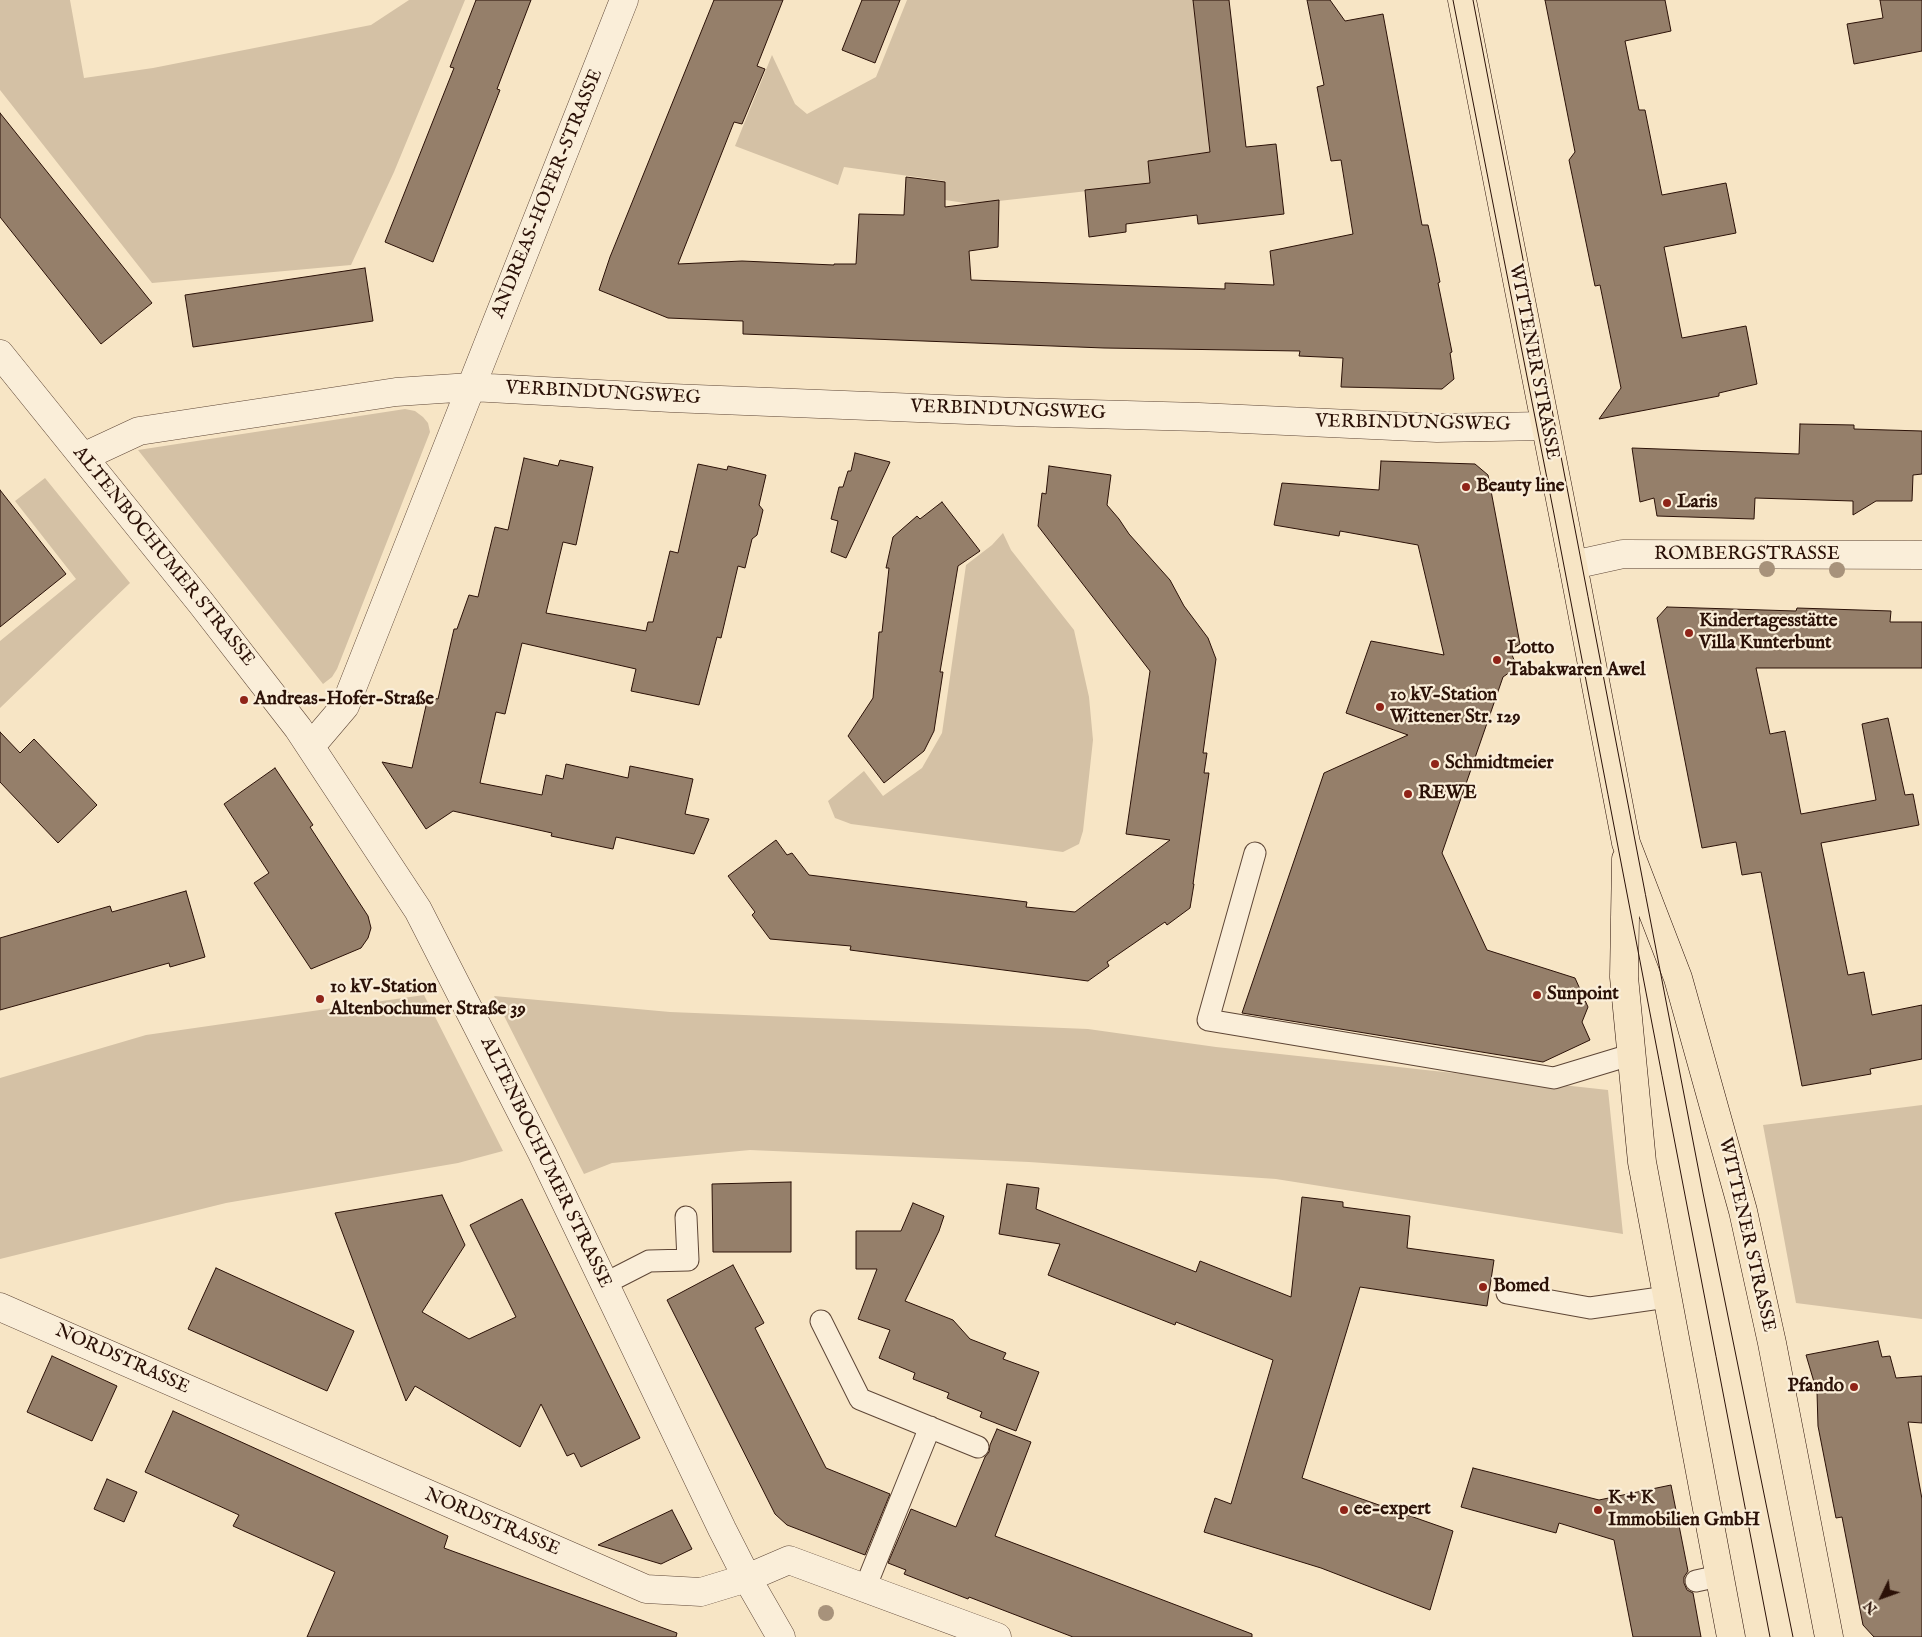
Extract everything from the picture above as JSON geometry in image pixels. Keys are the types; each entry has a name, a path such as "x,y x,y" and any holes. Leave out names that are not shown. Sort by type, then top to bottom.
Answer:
{"main road":[{"name":"WITTENER STRASSE","path":"1462,0 1626,843 1678,978 1743,1211 1772,1343 1828,1637"},
{"name":"WITTENER STRASSE","path":"1626,843 1624,976 1630,1055 1642,1162 1667,1297 1707,1578 1731,1637"}],"street":[{"name":"ANDREAS-HOFER-STRASSE","path":"311,746 345,706 624,0"},
{"name":"ALTENBOCHUMER STRASSE","path":"0,354 206,610 311,746 418,910 542,1153 747,1578 781,1637"},
{"name":"VERBINDUNGSWEG","path":"471,387 682,398 1017,412 1199,417 1437,428 1546,426"},
{"path":"83,457 139,431 396,392 471,387"},
{"name":"ROMBERGSTRASSE","path":"1573,565 1623,554 1922,555"},
{"name":"NORDSTRASSE","path":"0,1307 646,1589 701,1592 747,1578 789,1560 997,1637"}],"lane":[{"path":"1255,853 1208,1020 1554,1078 1630,1055"},
{"path":"604,1284 649,1261 688,1260 686,1217"},
{"path":"1507,1292 1590,1308 1667,1297"},
{"path":"821,1321 860,1398 978,1446"},
{"path":"865,1588 930,1427"}],"shaded area":[{"path":"0,0 70,0 84,78 153,68 371,25 409,0 465,0 394,172 351,265 152,283 0,90"},
{"path":"907,0 1193,0 1210,152 1148,161 1150,184 972,204 945,200 945,181 844,167 838,185 735,146 772,55 795,104 807,114 876,77"},
{"path":"405,409 415,411 423,417 428,423 430,432 337,669 332,677 323,684 138,450"},
{"path":"45,478 130,583 0,708 0,641 76,579 15,501"},
{"path":"1003,533 1011,550 1074,630 1089,697 1093,740 1083,831 1079,844 1063,852 851,824 835,818 828,801 864,771 883,796 922,768 942,733 966,565 992,545"},
{"path":"424,995 503,1151 458,1163 226,1203 0,1259 0,1078 146,1035"},
{"path":"494,996 670,1012 1088,1029 1216,1047 1608,1090 1623,1234 1276,1179 1029,1162 750,1150 612,1163 584,1174"},
{"path":"1922,1105 1922,1319 1796,1303 1763,1125"}],"building":[{"path":"476,0 531,0 497,89 500,90 433,262 385,242 454,68 450,67"},
{"path":"714,0 783,0 757,66 765,69 742,124 734,122 678,264 742,261 834,265 856,264 859,214 904,215 906,177 945,182 945,207 999,200 998,247 969,251 971,280 1225,289 1225,283 1274,285 1270,251 1353,234 1341,160 1331,161 1317,87 1324,85 1307,0 1330,0 1345,21 1383,14 1422,225 1428,225 1440,282 1438,283 1452,352 1450,353 1454,379 1442,389 1341,387 1343,358 1299,356 1300,351 1104,348 743,334 743,321 668,318 599,290 610,257"},
{"path":"862,0 900,0 875,63 842,50"},
{"path":"1193,0 1229,0 1246,147 1276,144 1284,214 1198,224 1197,215 1126,224 1126,232 1089,237 1085,190 1150,183 1148,161 1210,152"},
{"path":"1545,0 1665,0 1671,31 1625,41 1639,110 1645,110 1662,195 1726,183 1736,233 1664,247 1682,338 1746,326 1757,384 1719,393 1719,396 1599,419 1621,388 1600,285 1595,286 1569,160 1575,152"},
{"path":"1880,0 1922,0 1922,51 1854,64 1847,24 1883,18"},
{"path":"0,113 152,303 101,344 0,217"},
{"path":"365,268 373,321 193,347 185,295"},
{"path":"1800,424 1854,425 1854,429 1922,431 1922,474 1913,475 1912,501 1876,501 1853,515 1853,501 1755,498 1754,519 1657,516 1654,498 1640,502 1632,448 1799,454"},
{"path":"855,453 890,462 846,558 831,552 838,521 831,519 839,487 843,487 848,471 851,471"},
{"path":"524,458 558,466 560,460 593,467 576,545 563,542 546,613 646,631 648,622 653,622 670,551 678,553 698,464 727,470 728,466 766,475 759,505 763,510 757,535 752,539 745,568 738,566 721,638 717,637 699,705 631,691 636,669 522,643 505,714 496,712 480,783 542,795 546,775 563,779 566,764 628,778 630,766 693,779 685,814 709,819 694,854 616,837 613,849 551,836 552,833 453,811 426,829 382,762 412,768 428,697 438,699 454,629 457,629 469,595 478,597 495,527 508,530"},
{"path":"1381,461 1475,464 1488,475 1520,644 1510,650 1517,667 1503,677 1442,853 1487,950 1575,978 1588,1007 1582,1022 1590,1040 1543,1062 1242,1013 1324,773 1408,735 1346,713 1371,641 1444,655 1418,545 1340,531 1339,536 1274,525 1282,483 1379,490"},
{"path":"1049,466 1111,475 1107,505 1129,534 1170,580 1184,606 1208,638 1216,659 1203,753 1207,753 1204,773 1209,773 1190,908 1167,925 1165,922 1107,962 1109,966 1088,981 850,950 851,946 770,939 752,915 755,912 728,876 776,840 787,855 792,853 809,875 1027,902 1026,907 1075,912 1170,840 1126,834 1150,671 1038,526 1042,493 1046,494"},
{"path":"0,490 66,574 0,627"},
{"path":"942,502 980,551 958,566 940,672 943,672 934,731 924,751 884,783 848,736 873,698 879,632 882,632 889,568 886,568 893,537 917,516 920,519"},
{"path":"1667,607 1796,611 1797,608 1891,611 1890,622 1922,622 1922,668 1756,668 1770,734 1785,731 1801,814 1876,800 1862,724 1888,718 1905,795 1913,794 1919,825 1821,843 1848,975 1864,972 1872,1015 1922,1005 1922,1059 1870,1069 1871,1074 1802,1086 1761,872 1742,875 1736,842 1702,848 1657,618"},
{"path":"0,732 20,753 34,739 97,805 58,843 0,782"},
{"path":"275,768 313,825 310,827 368,916 371,928 368,938 361,948 311,969 254,883 269,873 224,804"},
{"path":"186,891 205,957 170,967 169,963 0,1010 0,938 110,906 112,912"},
{"path":"791,1182 791,1252 713,1252 712,1184"},
{"path":"1007,1184 1039,1188 1036,1209 1196,1272 1200,1261 1291,1297 1302,1197 1343,1202 1343,1207 1410,1216 1407,1248 1494,1260 1487,1306 1360,1287 1302,1478 1453,1531 1430,1610 1321,1568 1204,1532 1215,1498 1231,1504 1273,1360 1176,1322 1175,1325 1048,1275 1060,1244 999,1234"},
{"path":"442,1195 465,1245 422,1312 469,1339 516,1317 470,1225 522,1199 640,1438 581,1467 574,1453 567,1456 541,1404 520,1447 415,1386 406,1401 335,1213"},
{"path":"913,1203 944,1216 939,1231 905,1301 953,1320 970,1339 1006,1353 1003,1359 1039,1372 1016,1431 980,1417 982,1412 947,1398 949,1393 913,1379 915,1373 879,1358 890,1330 858,1319 877,1269 856,1269 856,1231 901,1231"},
{"path":"733,1265 764,1323 755,1328 826,1468 890,1494 865,1555 787,1525 775,1514 667,1300"},
{"path":"216,1268 354,1331 327,1391 188,1329"},
{"path":"1878,1341 1882,1357 1890,1356 1896,1378 1922,1376 1922,1423 1908,1422 1922,1499 1922,1637 1874,1637 1863,1625 1842,1517 1836,1518 1818,1426 1817,1392 1806,1355"},
{"path":"52,1356 117,1386 92,1441 27,1412"},
{"path":"173,1411 448,1536 444,1548 677,1633 676,1637 307,1637 335,1572 233,1526 239,1515 145,1472"},
{"path":"997,1429 1031,1442 995,1536 1252,1634 1252,1637 1073,1637 904,1574 906,1570 888,1563 911,1509 956,1527"},
{"path":"1473,1468 1599,1500 1671,1485 1688,1571 1684,1577 1684,1583 1687,1590 1693,1593 1701,1637 1633,1637 1614,1540 1559,1523 1556,1533 1461,1507"},
{"path":"107,1479 137,1492 124,1522 94,1509"},
{"path":"672,1510 692,1549 661,1564 598,1545"}],"tram line":[{"path":"1453,0 1770,1637"},
{"path":"1473,0 1703,1193 1793,1637"}],"place":[{"name":"Beauty line","path":"1466,487"},
{"name":"Laris","path":"1667,503"},
{"name":"Kindertagesstätte Villa Kunterbunt","path":"1689,633"},
{"name":"Lotto Tabakwaren Awel","path":"1497,660"},
{"name":"Andreas-Hofer-Straße","path":"244,700"},
{"name":"10 kV-Station Wittener Str. 129","path":"1380,707"},
{"name":"Schmidtmeier","path":"1435,764"},
{"name":"REWE","path":"1408,794"},
{"name":"Sunpoint","path":"1537,995"},
{"name":"10 kV-Station Altenbochumer Straße 39","path":"320,999"},
{"name":"Bomed","path":"1483,1287"},
{"name":"Pfando","path":"1854,1387"},
{"name":"ee-expert","path":"1344,1510"},
{"name":"K + K Immobilien GmbH","path":"1598,1510"}]}
